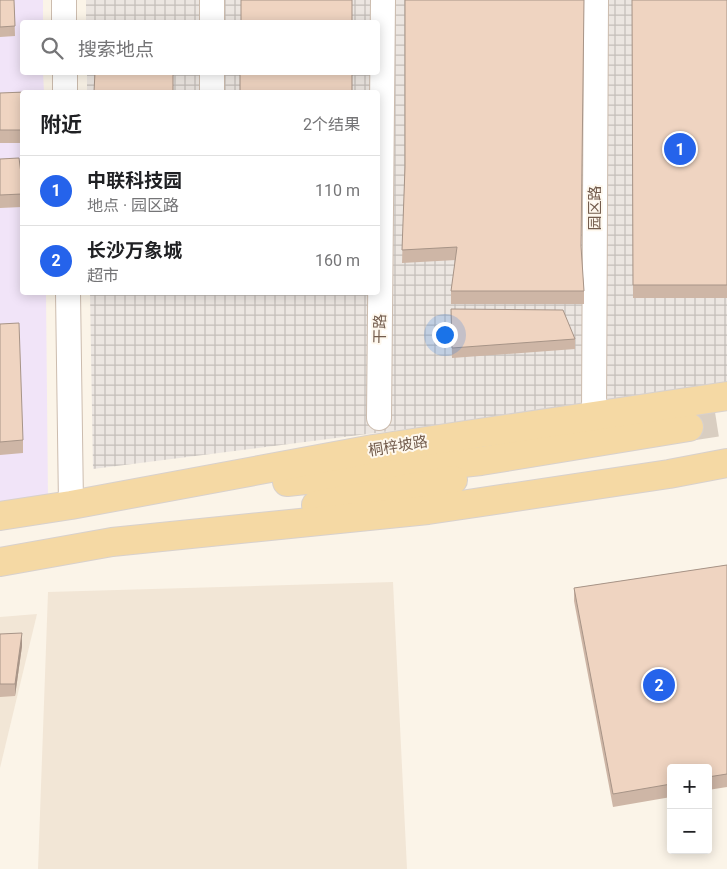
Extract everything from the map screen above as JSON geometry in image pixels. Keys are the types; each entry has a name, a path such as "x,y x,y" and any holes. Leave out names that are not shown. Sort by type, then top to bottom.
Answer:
{"main road":[{"name":"桐梓坡路","path":"0,516 71,505 373,449 727,396"},
{"name":"桐梓坡路","path":"0,562 472,477 690,435 481,461 71,505"},
{"name":"桐梓坡路","path":"112,542 428,510 669,474 727,463"}],"street":[{"path":"64,0 64,20"},
{"path":"212,0 212,20"},
{"name":"干路","path":"379,418 383,0"},
{"name":"园区路","path":"594,416 596,0"},
{"path":"65,75 65,90"},
{"path":"212,75 212,90"},
{"path":"68,295 71,505"}],"shaded area":[{"path":"0,0 43,0 43,20 20,20 20,75 43,75 44,90 20,90 20,295 46,295 48,500 0,507"},
{"path":"86,0 727,0 727,386 642,399 93,469 90,295 380,295 380,90 87,90 87,75 380,75 380,20 86,20"},
{"path":"393,582 407,869 38,869 48,592"},
{"path":"37,614 0,768 0,617"}],"building":[{"path":"0,0 14,0 15,26 0,27"},
{"path":"241,0 352,0 352,20 241,20"},
{"path":"405,0 584,0 581,246 584,291 451,291 457,247 402,250 405,167"},
{"path":"632,0 727,0 727,285 633,285"},
{"path":"95,75 173,75 173,90 94,90"},
{"path":"240,75 352,75 352,90 240,90"},
{"path":"20,92 20,130 0,130 0,93"},
{"path":"19,158 20,194 0,195 0,159"},
{"path":"451,309 563,310 575,339 452,348"},
{"path":"19,323 23,440 0,442 0,324"},
{"path":"727,565 727,774 712,776 712,764 667,764 667,785 613,794 574,588"},
{"path":"22,633 15,684 0,684 0,634"}],"tunnel":[{"path":"689,427 727,421"}],"place":[{"name":"中联科技园","path":"680,149"},
{"name":"长沙万象城","path":"659,685"}]}
